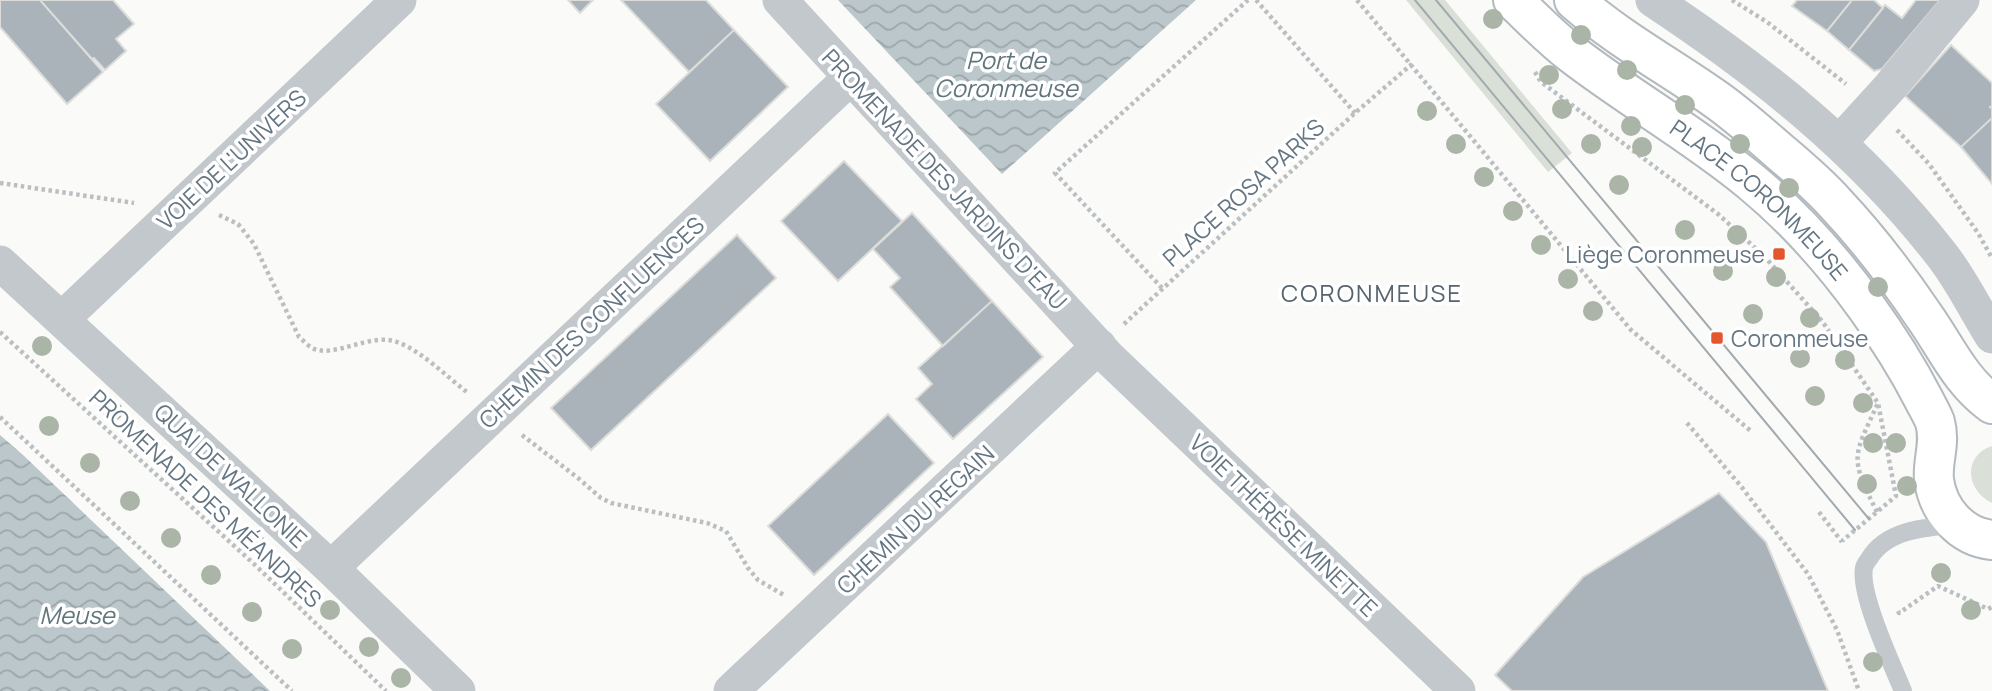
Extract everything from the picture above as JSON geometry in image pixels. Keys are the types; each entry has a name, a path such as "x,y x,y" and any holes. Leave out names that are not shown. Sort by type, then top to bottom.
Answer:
{"main road":[{"name":"PLACE CORONMEUSE","path":"1513,0 1571,53 1697,140 1750,181 1800,228 1831,262 1866,306 1901,358 1934,420 1938,439 1934,478 1941,504 1972,532 1992,564"},
{"name":"PLACE CORONMEUSE","path":"1574,0 1634,48 1723,105 1816,184 1900,282 1964,379 1992,406 1971,414 1951,429 1937,452"}],"street":[{"name":"VOIE DE L'UNIVERS","path":"62,318 399,0"},
{"name":"PROMENADE DES JARDINS D'EAU","path":"780,0 1104,353"},
{"path":"1653,0 1757,73 1864,166 1943,257 1992,336"},
{"path":"1839,143 1890,87 1962,0"},
{"name":"CHEMIN DES CONFLUENCES","path":"331,568 851,77"},
{"name":"QUAI DE WALLONIE","path":"0,263 331,568 458,691"},
{"name":"CHEMIN DU REGAIN","path":"731,691 1104,353"},
{"name":"VOIE THÉRÈSE MINETTE","path":"1104,353 1458,691"}],"lane":[{"path":"1903,691 1866,595 1864,567 1872,553 1886,540 1902,533 1925,529 1972,532"}],"path":[{"path":"1163,289 1055,173 1248,0"},
{"path":"1256,0 1355,113"},
{"path":"1357,0 1631,330 1752,432"},
{"name":"PLACE ROSA PARKS","path":"1104,353 1163,289 1412,64"},
{"path":"1535,71 1541,82 1718,214 1764,256 1822,321 1878,402 1896,496 1842,541"},
{"path":"0,183 222,216 238,224 254,244 299,337 312,348 334,349 382,338 413,350 601,498 611,503 707,523 726,531 758,580 814,613"},
{"name":"PROMENADE DES MÉANDRES","path":"0,332 254,564 386,691"},
{"path":"1877,512 1860,478 1856,463 1858,447 1878,402"},
{"path":"0,417 292,691"},
{"path":"1687,423 1740,485 1808,574 1837,630 1859,691"},
{"path":"1819,512 1899,613 1938,586 1988,609 1992,607"}],"shaded area":[{"path":"1406,0 1445,0 1572,153 1548,172"},
{"path":"1992,446 1992,503 1983,498 1977,490 1971,474 1976,457"}],"water":[{"name":"Port de Coronmeuse","path":"838,0 1196,0 1002,174"},
{"name":"Meuse","path":"0,435 23,455 270,691 0,691"}],"building":[{"path":"0,0 40,0 103,72 67,104 0,27"},
{"path":"40,0 113,0 134,24 116,39 126,51 105,70"},
{"path":"568,0 593,0 580,13"},
{"path":"621,0 706,0 734,30 689,72"},
{"path":"1797,0 1852,0 1827,31 1792,6"},
{"path":"1852,0 1874,0 1883,8 1849,50 1827,31"},
{"path":"1916,0 1940,0 1882,69 1874,71 1849,50 1885,5 1902,18"},
{"path":"734,30 788,87 710,161 656,104"},
{"path":"1951,45 1992,83 1992,118 1961,147 1905,96"},
{"path":"1992,118 1992,184 1961,147"},
{"path":"844,161 902,221 838,281 781,221"},
{"path":"912,213 992,301 943,346 890,287 900,278 873,249"},
{"path":"737,235 776,278 591,450 551,408"},
{"path":"992,301 1043,357 953,439 916,399 932,384 918,368"},
{"path":"888,414 934,463 814,575 768,526"},
{"path":"1719,493 1766,542 1828,691 1512,691 1495,675 1583,577"}],"tram line":[{"path":"1415,0 1855,530"},
{"path":"1436,0 1869,519"}],"place":[{"name":"Liège Coronmeuse","path":"1779,254"},
{"name":"Coronmeuse","path":"1717,338"}],"district":[{"name":"CORONMEUSE","path":"1372,292"}]}
